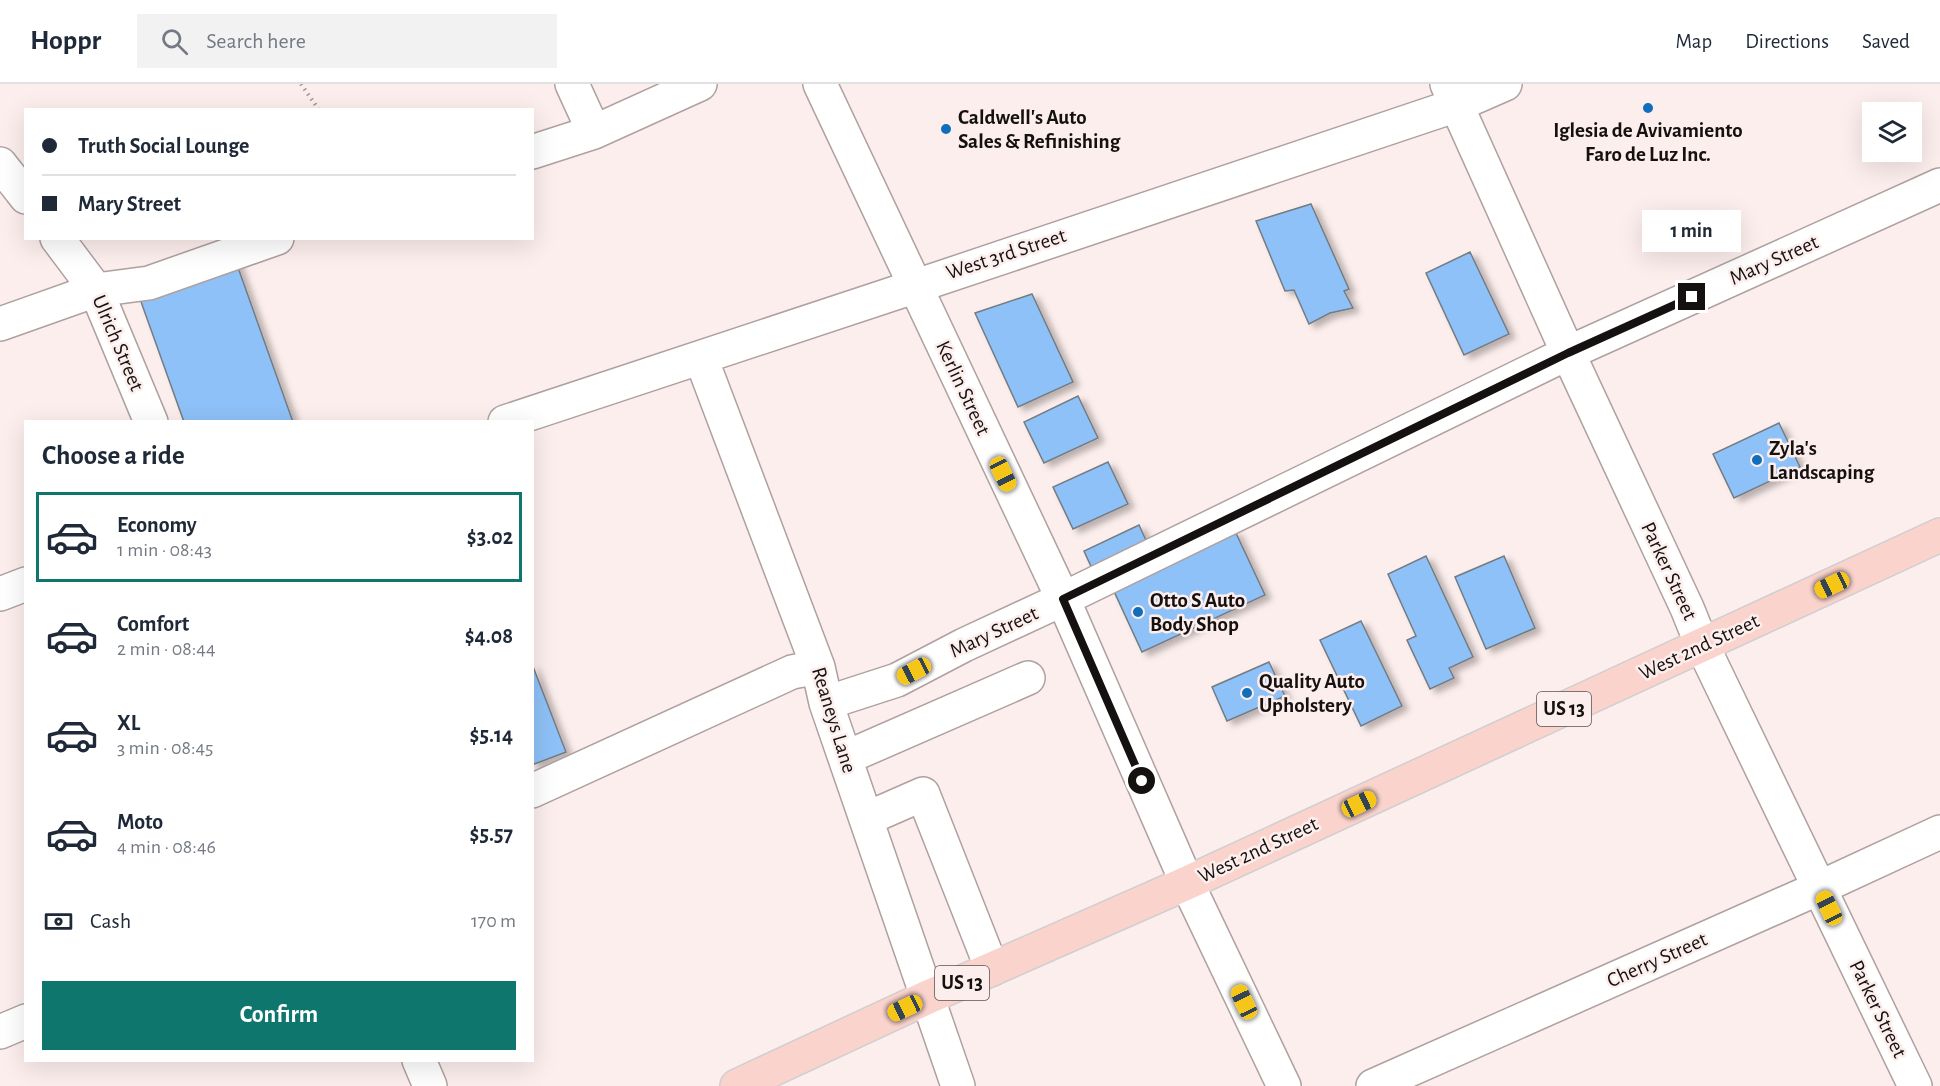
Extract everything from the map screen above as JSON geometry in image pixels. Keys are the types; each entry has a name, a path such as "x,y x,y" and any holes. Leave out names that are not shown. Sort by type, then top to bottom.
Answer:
{"main road":[{"name":"West 2nd Street","path":"737,1086 926,998 1187,883 1940,535"}],"street":[{"path":"572,84 594,132"},
{"path":"534,151 594,132 700,84"},
{"name":"Kerlin Street","path":"819,84 1063,599 1187,883 1284,1086"},
{"name":"West 3rd Street","path":"511,420 702,358 914,285 1452,94 1505,84"},
{"name":"Parker Street","path":"1452,94 1568,353 1688,608 1702,645 1915,1086"},
{"path":"0,164 24,194"},
{"name":"Mary Street","path":"826,703 897,680 964,645 1568,353 1940,185"},
{"name":"Ulrich Street","path":"58,240 96,290 150,420"},
{"path":"0,324 96,290 149,283 271,240"},
{"name":"Reaneys Lane","path":"702,358 818,666 826,703 958,1086"},
{"path":"0,594 24,585"},
{"path":"534,789 792,672 818,666"},
{"path":"845,758 1028,678"},
{"path":"866,819 923,794 992,969"},
{"name":"Cherry Street","path":"1373,1086 1820,888 1940,832"},
{"path":"0,1032 24,1022"},
{"path":"420,1062 430,1086"}],"path":[{"path":"301,84 318,108"}],"building":[{"path":"1311,204 1349,289 1344,291 1353,308 1330,313 1309,324 1294,290 1285,291 1256,221"},
{"path":"1470,252 1509,334 1464,355 1426,273"},
{"path":"235,259 292,420 183,420 140,299"},
{"path":"1032,294 1073,382 1018,407 975,313"},
{"path":"1078,396 1098,438 1044,463 1024,422"},
{"name":"Zyla's Landscaping","path":"1779,423 1800,467 1734,498 1713,454"},
{"path":"1108,462 1128,504 1073,529 1053,487"},
{"path":"1139,525 1149,547 1094,573 1084,551"},
{"path":"1235,531 1265,595 1142,652 1112,587"},
{"path":"1426,556 1473,657 1449,668 1454,678 1430,689 1407,640 1416,636 1388,574"},
{"path":"1504,556 1535,628 1486,649 1455,577"},
{"path":"1361,621 1402,706 1361,726 1320,640"},
{"path":"1269,662 1285,696 1227,721 1212,687"},
{"path":"534,669 566,752 534,764"}],"place":[{"name":"Iglesia de Avivamiento Faro de Luz Inc.","path":"1648,108"},
{"name":"Caldwell's Auto Sales & Refinishing","path":"946,129"},
{"name":"Zyla's Landscaping","path":"1757,460"},
{"name":"Otto S Auto Body Shop","path":"1138,612"},
{"name":"Quality Auto Upholstery","path":"1247,693"}],"route":[{"path":"1142,781 1063,599 1568,353 1692,297"}]}
